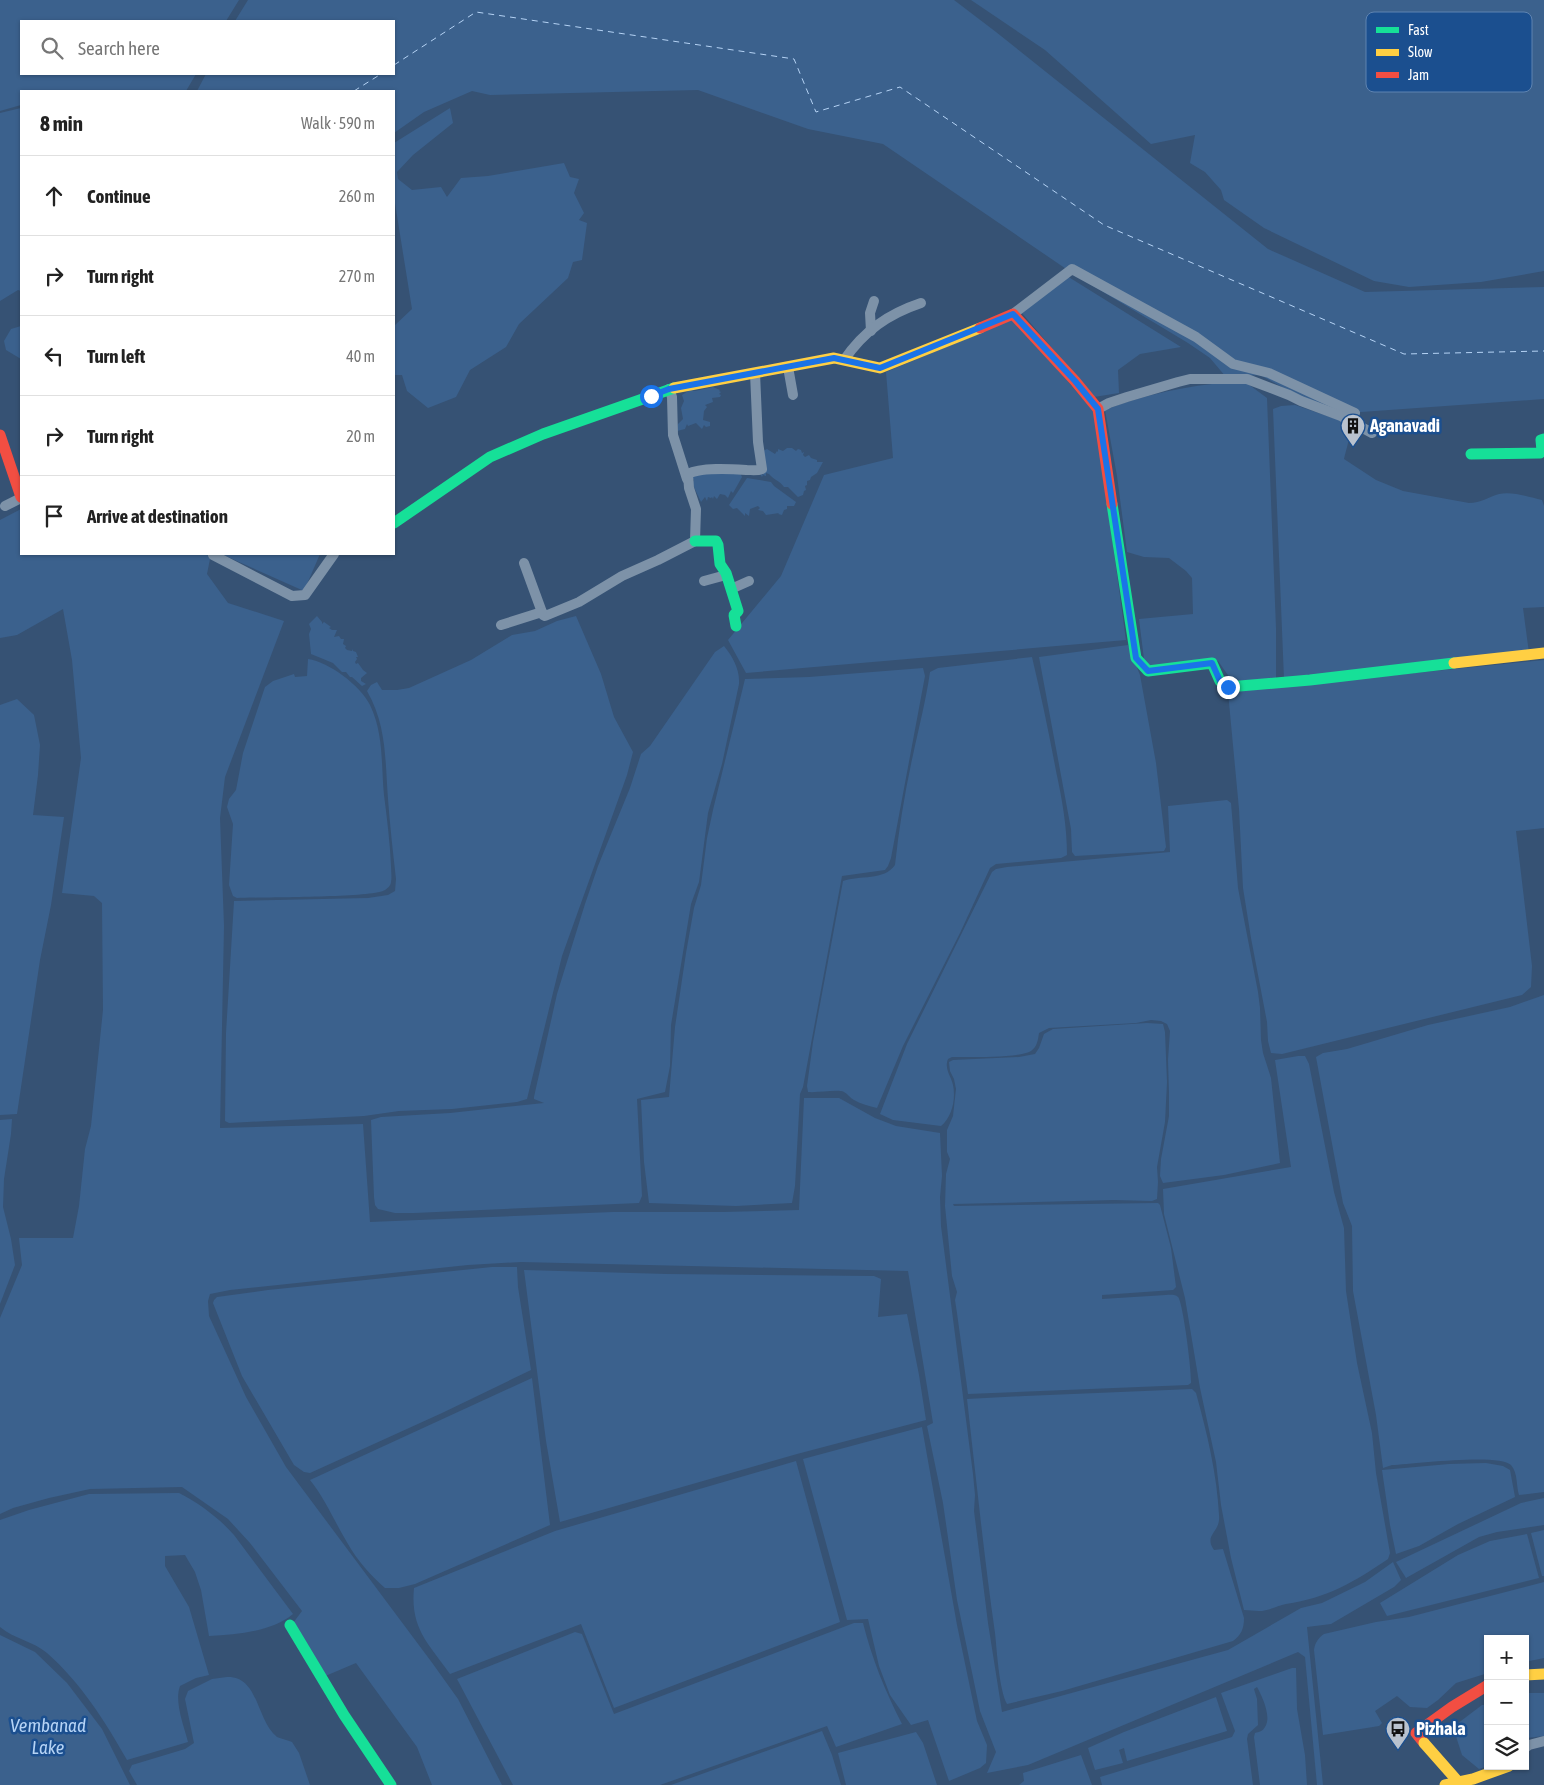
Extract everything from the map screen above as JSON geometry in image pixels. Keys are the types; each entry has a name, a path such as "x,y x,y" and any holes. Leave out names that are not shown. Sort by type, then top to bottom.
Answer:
{"street":[{"path":"395,522 490,457 543,434 669,389 834,358 880,368 1013,314 1072,269 1196,336 1232,364 1270,372 1355,413"},
{"path":"871,331 870,314 874,301"},
{"path":"844,360 851,350 880,322 921,303"},
{"path":"1013,314 1075,381 1098,409 1136,658 1148,671 1212,663 1220,681 1228,687 1310,680 1544,653"},
{"path":"788,367 792,395"},
{"path":"687,478 688,474 692,472 758,471 762,469 758,442 755,373"},
{"path":"1098,409 1127,397 1190,379 1247,379 1341,416 1372,433"},
{"path":"669,389 672,397 673,435 696,509 695,541"},
{"path":"0,434 20,494"},
{"path":"1471,454 1540,453 1542,451 1541,440 1544,439"},
{"path":"5,506 20,498"},
{"path":"524,563 545,616 579,602 622,576 695,541 716,541 720,564 726,575 738,610 734,615 736,626"},
{"path":"214,555 292,596 305,595 333,555"},
{"path":"704,581 726,575"},
{"path":"731,589 749,581"},
{"path":"501,625 542,612"},
{"path":"290,1626 344,1715 391,1785"},
{"path":"1529,1675 1544,1674"},
{"path":"1460,1785 1416,1734 1452,1706 1484,1687"},
{"path":"1529,1746 1544,1741"},
{"path":"1444,1785 1473,1779 1498,1770"}],"water":[{"path":"0,0 239,0 227,20 20,20 20,75 195,75 187,90 20,90 20,105 0,111"},
{"path":"248,0 954,0 1268,249 1365,292 1544,287 1544,399 1347,413 1308,401 1260,375 1226,377 1210,358 1188,343 1075,275 883,144 808,129 698,90 490,95 472,91 424,112 395,132 395,90 198,90 205,75 395,75 395,20 236,20"},
{"path":"971,0 1544,0 1544,271 1481,282 1409,287 1374,281 1264,228 1224,200 1221,190 1205,172 1190,163 1195,135 1151,144 1045,50"},
{"path":"20,108 20,291 18,290 0,301 0,113"},
{"path":"450,108 453,123 413,155 397,172 398,179 412,190 441,187 447,197 461,178 488,176 564,163 570,177 579,179 574,193 584,213 579,220 587,223 582,260 573,262 568,278 519,324 506,347 470,370 456,397 428,408 407,391 402,375 395,375 395,325 412,309 395,203 395,142"},
{"path":"1067,276 1181,347 1140,354 1118,370 1119,393 1094,397 1021,312"},
{"path":"1014,319 1095,413 1126,640 746,673 728,640 781,576 824,475 893,458 886,372"},
{"path":"20,326 20,358 6,350 4,341 11,329"},
{"path":"1230,382 1248,384 1267,398 1276,628 1276,679 1238,681 1230,678 1218,661 1149,666 1144,659 1139,619 1193,614 1192,578 1169,558 1144,557 1127,552 1117,476 1105,410 1135,399 1166,392"},
{"path":"713,387 720,390 719,394 721,395 720,397 712,398 713,402 705,405 707,407 704,411 703,420 710,422 710,426 706,427 704,425 702,429 696,423 688,426 687,424 685,429 677,431 678,424 683,419 681,408 684,401 682,395 690,390 695,391"},
{"path":"1295,405 1342,421 1346,425 1349,434 1344,459 1376,480 1403,491 1469,503 1504,493 1542,500 1544,506 1544,607 1523,608 1529,653 1284,679 1273,409 1281,406"},
{"path":"787,448 792,448 796,451 798,449 802,453 804,452 803,455 805,457 809,455 817,460 817,462 823,462 817,473 807,481 806,490 803,495 798,497 788,487 784,487 769,474 762,477 760,474 763,451 767,449 775,454 778,452 778,449 783,451"},
{"path":"739,470 742,477 728,498 720,494 717,499 714,496 713,499 708,497 707,501 705,497 701,502 692,483 694,480 691,478 696,474"},
{"path":"747,478 771,482 796,502 794,506 787,506 782,515 779,513 766,515 763,511 758,510 760,508 758,506 750,509 749,516 745,513 745,516 737,508 733,509 729,505"},
{"path":"20,510 20,555 211,555 207,574 228,603 284,621 225,777 220,818 224,926 220,1128 363,1124 370,1222 613,1212 799,1210 804,1098 839,1098 875,1118 896,1126 940,1133 942,1176 940,1197 941,1226 973,1474 974,1511 988,1623 1002,1712 1228,1650 1301,1608 1322,1603 1365,1582 1393,1562 1401,1580 1394,1587 1331,1624 1307,1627 1323,1785 1317,1785 1305,1657 1298,1652 1028,1765 987,1773 996,1752 980,1711 957,1600 943,1503 927,1426 933,1423 908,1271 521,1262 468,1265 230,1290 210,1294 208,1301 209,1316 246,1397 286,1467 458,1699 502,1785 432,1785 417,1747 356,1663 323,1677 293,1623 302,1611 250,1543 228,1519 182,1487 90,1489 13,1508 0,1514 0,1318 22,1265 19,1238 73,1238 79,1206 85,1149 91,1126 103,1010 102,903 94,896 62,893 81,758 72,660 63,609 17,635 0,638 0,520"},
{"path":"223,555 320,555 304,591"},
{"path":"317,616 322,624 324,622 332,630 337,630 334,637 339,636 341,639 344,639 343,644 347,650 352,651 353,649 356,652 358,657 356,657 356,664 358,663 367,673 361,678 361,681 366,684 362,686 333,663 311,654 309,634 311,629 309,624"},
{"path":"576,616 601,674 614,717 633,752 627,775 562,956 527,1099 517,1102 452,1109 399,1111 364,1116 229,1123 225,1121 226,1033 234,901 368,898 388,895 395,891 396,879 384,744 374,704 367,691 371,685 377,682 382,690 409,688 471,660 512,635 535,631 557,621"},
{"path":"1128,645 1140,675 1156,763 1166,847 1164,851 1075,856 1072,852 1071,829 1039,657"},
{"path":"724,646 735,664 739,684 722,764 708,813 699,882 691,904 671,1025 670,1066 665,1092 637,1099 642,1196 639,1203 414,1213 395,1213 378,1209 375,1205 374,1197 371,1120 381,1117 450,1113 544,1103 534,1099 534,1097 557,994 598,866 630,788 641,754 650,746 715,652"},
{"path":"1032,657 1062,802 1067,855 1061,858 996,864 990,868 960,933 903,1046 877,1108 865,1105 841,1091 808,1092 807,1086 813,1042 843,881 878,876 895,865 900,823 930,672 938,668"},
{"path":"308,659 325,665 344,676 359,690 370,705 380,738 390,848 391,883 385,890 376,893 315,897 237,898 233,896 229,885 233,824 227,807 229,799 236,790 243,753 265,687 273,681 294,674 295,677 307,676"},
{"path":"1544,660 1544,828 1516,831 1532,966 1531,987 1522,995 1282,1054 1271,1053 1243,888 1239,809 1228,692"},
{"path":"923,668 925,676 888,866 885,870 842,876 803,1087 800,1094 795,1186 792,1203 736,1206 649,1203 644,1162 641,1100 669,1097 675,1027 694,908 701,885 707,838 713,810 745,679 809,677"},
{"path":"17,699 34,715 40,745 33,815 64,817 17,1114 0,1115 0,705"},
{"path":"1227,800 1231,803 1238,888 1258,992 1261,1040 1271,1078 1280,1163 1224,1175 1163,1183 1160,1176 1161,1159 1169,1116 1168,1060 1170,1031 1167,1024 1161,1021 1151,1020 1136,1023 1049,1028 1039,1033 1035,1047 1025,1053 993,1057 952,1057 948,1059 947,1066 954,1090 953,1102 948,1118 941,1126 893,1120 880,1114 907,1044 992,872 996,869 1007,867 1170,852 1168,806"},
{"path":"1544,995 1544,1492 1519,1495 1513,1468 1504,1462 1474,1459 1392,1465 1383,1468 1376,1415 1353,1291 1352,1226 1343,1203 1316,1057 1323,1053 1347,1049 1428,1025 1510,1007"},
{"path":"1147,1023 1163,1024 1165,1032 1167,1082 1165,1122 1157,1167 1157,1199 1152,1201 1114,1200 953,1204 954,1206 1158,1203 1171,1248 1176,1287 1173,1290 1102,1295 1102,1299 1171,1295 1178,1297 1187,1338 1191,1383 1188,1385 968,1394 955,1300 957,1292 952,1276 945,1206 946,1174 950,1159 947,1152 947,1130 953,1116 956,1089 949,1062 953,1060 1019,1057 1035,1054 1044,1034 1053,1029"},
{"path":"1305,1056 1309,1064 1334,1192 1344,1228 1346,1291 1357,1363 1372,1433 1376,1473 1390,1553 1388,1559 1340,1588 1314,1598 1266,1610 1244,1610 1231,1558 1221,1505 1216,1462 1200,1388 1185,1298 1164,1214 1163,1189 1291,1167 1275,1060"},
{"path":"12,1119 4,1179 3,1207 15,1265 0,1304 0,1120"},
{"path":"492,1267 517,1267 518,1287 531,1370 310,1473 304,1472 294,1465 242,1376 213,1303 217,1297 268,1290"},
{"path":"524,1270 667,1274 874,1276 881,1279 878,1317 907,1314 926,1420 797,1454 560,1522 546,1441"},
{"path":"532,1378 550,1525 415,1584 399,1588 385,1588 356,1556 321,1495 310,1480"},
{"path":"1192,1389 1196,1393 1204,1423 1218,1500 1219,1521 1210,1540 1211,1545 1214,1550 1223,1549 1244,1618 1243,1629 1233,1641 1062,1691 1007,1704 999,1670 967,1399"},
{"path":"922,1427 957,1625 977,1721 987,1745 986,1763 980,1768 949,1781 928,1720 911,1725 890,1695 879,1666 868,1619 847,1620 803,1459"},
{"path":"796,1461 840,1622 614,1708 581,1624 450,1674 428,1644 418,1625 415,1615 414,1588 555,1531"},
{"path":"1486,1463 1503,1466 1510,1470 1515,1497 1458,1524 1419,1546 1396,1554 1382,1470"},
{"path":"179,1493 208,1511 234,1535 293,1614 275,1625 254,1631 209,1636 201,1590 195,1572 185,1555 165,1556 165,1566 189,1607 209,1675 196,1678 180,1686 178,1692 179,1707 188,1742 127,1760 92,1703 71,1677 42,1649 0,1627 0,1520 89,1494"},
{"path":"1544,1498 1544,1525 1497,1532 1479,1537 1406,1578 1396,1562 1521,1503"},
{"path":"1544,1530 1544,1576 1542,1576 1531,1533"},
{"path":"1527,1534 1539,1578 1387,1616 1380,1603 1458,1555 1490,1541"},
{"path":"1544,1582 1544,1658 1529,1661 1529,1635 1484,1635 1484,1674 1456,1683 1427,1708 1410,1707 1397,1696 1375,1711 1382,1723 1379,1726 1323,1735 1314,1650 1317,1641 1324,1634 1376,1622 1409,1617"},
{"path":"854,1623 863,1623 880,1675 902,1724 836,1747 827,1726 660,1785 513,1785 457,1679 575,1632 582,1634 614,1714"},
{"name":"Vembanad Lake","path":"0,1635 35,1652 67,1683 102,1729 130,1785 0,1785"},
{"path":"1296,1668 1297,1709 1305,1755 1307,1785 1260,1785 1254,1737 1255,1733 1261,1731 1267,1723 1267,1712 1257,1687 1254,1689 1257,1699 1258,1725 1248,1734 1247,1739 1253,1785 1102,1785 1100,1777 1232,1737 1235,1731 1221,1693"},
{"path":"227,1677 237,1679 245,1684 256,1700 270,1730 277,1737 292,1742 299,1753 310,1785 137,1785 129,1771 132,1765 185,1749 194,1743 185,1699 188,1691 212,1679"},
{"path":"1529,1693 1544,1693 1544,1736 1529,1738"},
{"path":"1216,1697 1227,1731 1127,1761 1124,1748 1119,1750 1123,1763 1095,1770 1088,1748 1124,1732"},
{"path":"1484,1705 1484,1767 1479,1769 1462,1755 1453,1727"},
{"path":"822,1731 841,1785 671,1785"},
{"path":"916,1732 923,1743 937,1785 846,1785 838,1753"},
{"path":"1081,1755 1092,1785 1019,1785 1024,1781 1023,1773"}],"ferry route":[{"path":"395,64 476,12 794,59 816,112 900,87 1104,225 1404,354 1544,351"},
{"path":"356,90 379,75"}],"traffic: fast":[{"path":"395,522 490,457 543,434 674,388"},
{"path":"1471,454 1540,453 1542,451 1541,440 1544,439"},
{"path":"1112,504 1136,658 1148,671 1212,663 1220,681 1228,687 1310,680 1454,663"},
{"path":"695,541 716,541 718,545 720,564 726,573 738,611 734,615 736,626"},
{"path":"290,1625 344,1715 391,1785"}],"traffic: slow":[{"path":"674,388 834,358 880,368 980,328"},
{"path":"1454,663 1544,653"},
{"path":"1529,1675 1544,1674"},
{"path":"1424,1743 1461,1785"},
{"path":"1445,1785 1473,1779 1498,1770"}],"traffic: jam":[{"path":"980,328 1013,314 1075,381 1098,409 1112,504"},
{"path":"0,435 20,494"},
{"path":"1424,1743 1416,1733 1452,1707 1484,1687"}],"place":[{"name":"Aganavadi","path":"1353,447"},
{"name":"Pizhala","path":"1398,1750"}],"route":[{"path":"651,396 669,389 834,358 880,368 1013,314 1075,381 1098,409 1136,658 1148,671 1212,663 1220,681 1228,687"}]}
